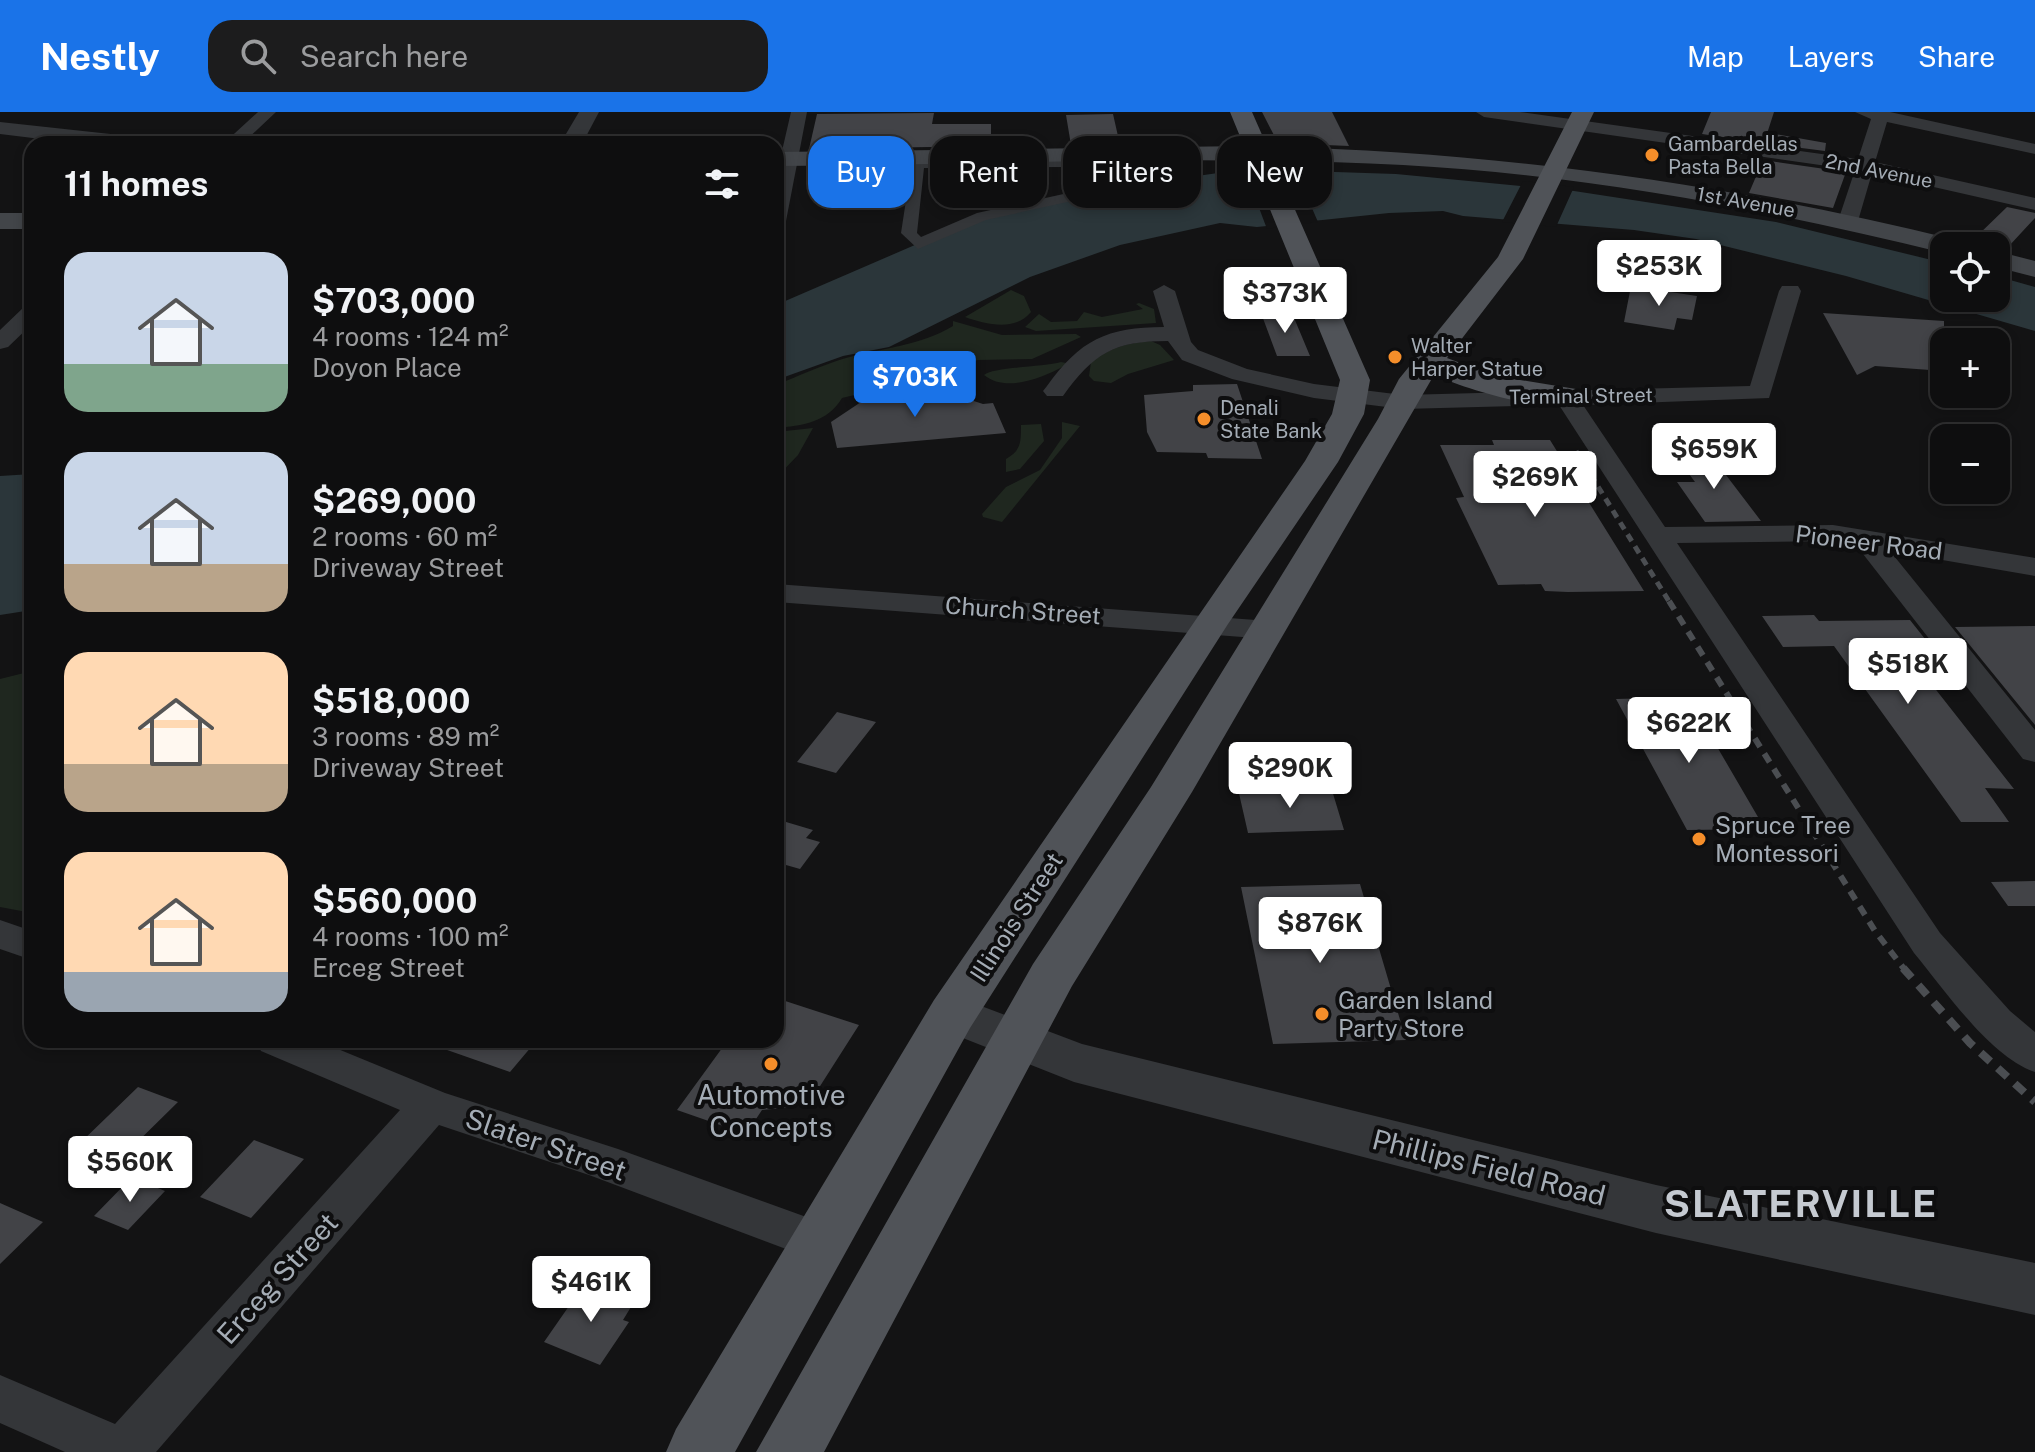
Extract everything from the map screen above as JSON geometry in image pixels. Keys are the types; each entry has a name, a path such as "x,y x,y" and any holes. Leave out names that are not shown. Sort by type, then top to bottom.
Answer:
{"main road":[{"path":"1241,112 1251,136"},
{"path":"789,1452 1015,1039 1269,630 1410,386 1521,239 1580,118"},
{"name":"1st Avenue","path":"784,159 1217,158"},
{"name":"1st Avenue","path":"1332,158 1404,158 1551,177 1848,221 1930,242"},
{"path":"1282,208 1355,380 1353,396"},
{"path":"0,221 24,221"},
{"path":"2010,263 2035,269"},
{"path":"1431,362 1462,378 1497,388 1565,396"},
{"name":"Illinois Street","path":"699,1452 818,1241 952,1014 1209,624 1321,462 1348,414 1353,396"}],"street":[{"path":"241,136 268,112"},
{"path":"576,136 589,112"},
{"path":"784,156 799,112"},
{"name":"2nd Avenue","path":"1484,112 1580,118 1867,166 2035,204"},
{"path":"1848,221 1867,166 1876,113 2035,149"},
{"path":"0,128 69,136"},
{"path":"1071,163 1076,196 982,216 918,244 909,233 917,164 1071,163"},
{"path":"1055,391 1075,361 1095,345 1118,336 1177,334 1164,291"},
{"name":"Terminal Street","path":"1177,334 1190,355 1240,374 1353,396 1403,402 1760,393 1790,291"},
{"path":"0,342 24,320"},
{"path":"1565,396 1654,535 1927,943 1996,1022 2035,1056"},
{"name":"Pioneer Road","path":"1654,535 1801,531 1864,537 2035,567"},
{"path":"1864,537 2035,752"},
{"name":"Church Street","path":"784,594 1269,630"},
{"path":"0,934 24,943"},
{"name":"Phillips Field Road","path":"952,1014 1074,1062 1642,1205 2035,1289"},
{"name":"Slater Street","path":"294,1048 431,1105 603,1162 818,1241"},
{"name":"Erceg Street","path":"122,1452 431,1105"},
{"path":"0,1398 122,1452"}],"shaded area":[{"path":"1332,172 1396,174 1574,191 1776,222 1930,260 1930,300 1696,239 1634,230 1463,216 1443,211 1389,213 1257,227 1220,223 1120,245 1030,277 889,347 843,356 784,377 784,302 982,216 1021,208 1047,208 1047,203 1063,199 1063,208 1201,208 1201,175 1217,173 1217,208 1332,208"},
{"path":"2010,280 2035,287 2035,331 1970,312 2010,312"},
{"path":"1011,290 1024,296 1031,312 1024,318 1000,325 965,317"},
{"path":"1136,304 1154,309 1156,323 1036,331 1025,327 1039,314 1051,322 1077,321 1084,312 1102,317 1143,309"},
{"path":"953,321 1002,335 1076,334 1081,337 1032,359 978,360 918,377 893,372 875,376 871,391 842,398 822,418 784,427 784,382 846,358 927,338 953,326"},
{"path":"1151,341 1160,345 1174,360 1128,374 1111,383 1094,381 1089,376 1091,362 1105,353 1126,345"},
{"path":"1066,363 1024,382 1003,383 984,375 997,370"},
{"path":"1062,422 1080,426 1002,522 983,517 982,514 1006,487 1040,470 1062,438"},
{"path":"1041,424 1044,441 1020,469 1006,472 1006,459 1019,445 1021,425"},
{"path":"813,428 798,455 784,470 784,431"},
{"path":"24,474 24,611 0,615 0,476"},
{"path":"24,673 24,912 0,907 0,679"}],"pier":[{"path":"1523,181 1574,187 1556,227 1502,222"},
{"path":"1259,208 1312,208 1318,222 1267,229"}],"building":[{"path":"1262,112 1332,112 1349,146 1332,145 1332,136 1274,136"},
{"path":"1711,112 1774,112 1764,143 1702,134"},
{"path":"934,113 932,124 991,124 991,136 930,136 930,147 914,147 914,136 812,136 817,114"},
{"path":"1113,114 1118,136 1070,136 1066,115"},
{"path":"1775,134 1826,143 1825,151 1770,144"},
{"path":"1763,160 1846,172 1833,208 1749,193"},
{"path":"2007,207 2035,213 2035,218 2010,245 2010,232 1981,232"},
{"path":"1631,286 1697,296 1692,320 1677,318 1674,330 1624,322"},
{"path":"1261,313 1292,313 1310,356 1277,356"},
{"path":"1823,313 1944,321 1944,328 1930,328 1930,370 1875,366 1857,375"},
{"path":"1237,384 1262,459 1208,458 1206,453 1157,452 1147,432 1144,395 1193,391 1193,385"},
{"path":"912,390 943,391 983,404 993,403 1006,433 837,448 831,422 867,398"},
{"path":"1492,440 1550,440 1644,591 1568,592 1545,591 1541,584 1498,585 1456,498 1464,497 1440,445 1494,445"},
{"path":"1710,454 1761,521 1705,522 1677,482 1695,482 1675,455"},
{"path":"1814,615 1819,621 1910,620 1929,644 1900,644 2014,789 1985,788 2009,822 1961,822 1834,646 1783,647 1762,616"},
{"path":"2035,626 2035,725 1955,627"},
{"path":"1688,697 1765,829 1687,830 1616,699"},
{"path":"837,712 876,722 836,773 797,762"},
{"path":"1331,787 1344,830 1248,833 1238,789"},
{"path":"784,821 813,830 806,838 820,842 800,869 786,865 784,867"},
{"path":"2035,881 2035,906 2008,906 1991,882"},
{"path":"1360,884 1406,1040 1273,1044 1241,887"},
{"path":"784,1001 859,1025 815,1094 792,1107 762,1110 746,1134 677,1110 722,1048 784,1048"},
{"path":"441,1048 530,1048 510,1072"},
{"path":"138,1087 178,1102 118,1161 78,1145"},
{"path":"254,1140 304,1159 251,1218 200,1197"},
{"path":"132,1177 165,1191 128,1230 94,1216"},
{"path":"0,1203 43,1222 0,1264"},
{"path":"585,1283 634,1302 623,1320 629,1322 600,1365 544,1342"}],"railway":[{"path":"1576,451 1670,603"},
{"path":"1669,601 1875,931 1905,970"},
{"path":"1903,968 1970,1043 2035,1102"}],"place":[{"name":"Gambardellas Pasta Bella","path":"1652,155"},
{"name":"Walter Harper Statue","path":"1395,357"},
{"name":"Denali State Bank","path":"1204,419"},
{"name":"Spruce Tree Montessori","path":"1699,839"},
{"name":"Garden Island Party Store","path":"1322,1014"},
{"name":"Automotive Concepts","path":"771,1064"}],"district":[{"name":"SLATERVILLE","path":"1801,1203"}]}
